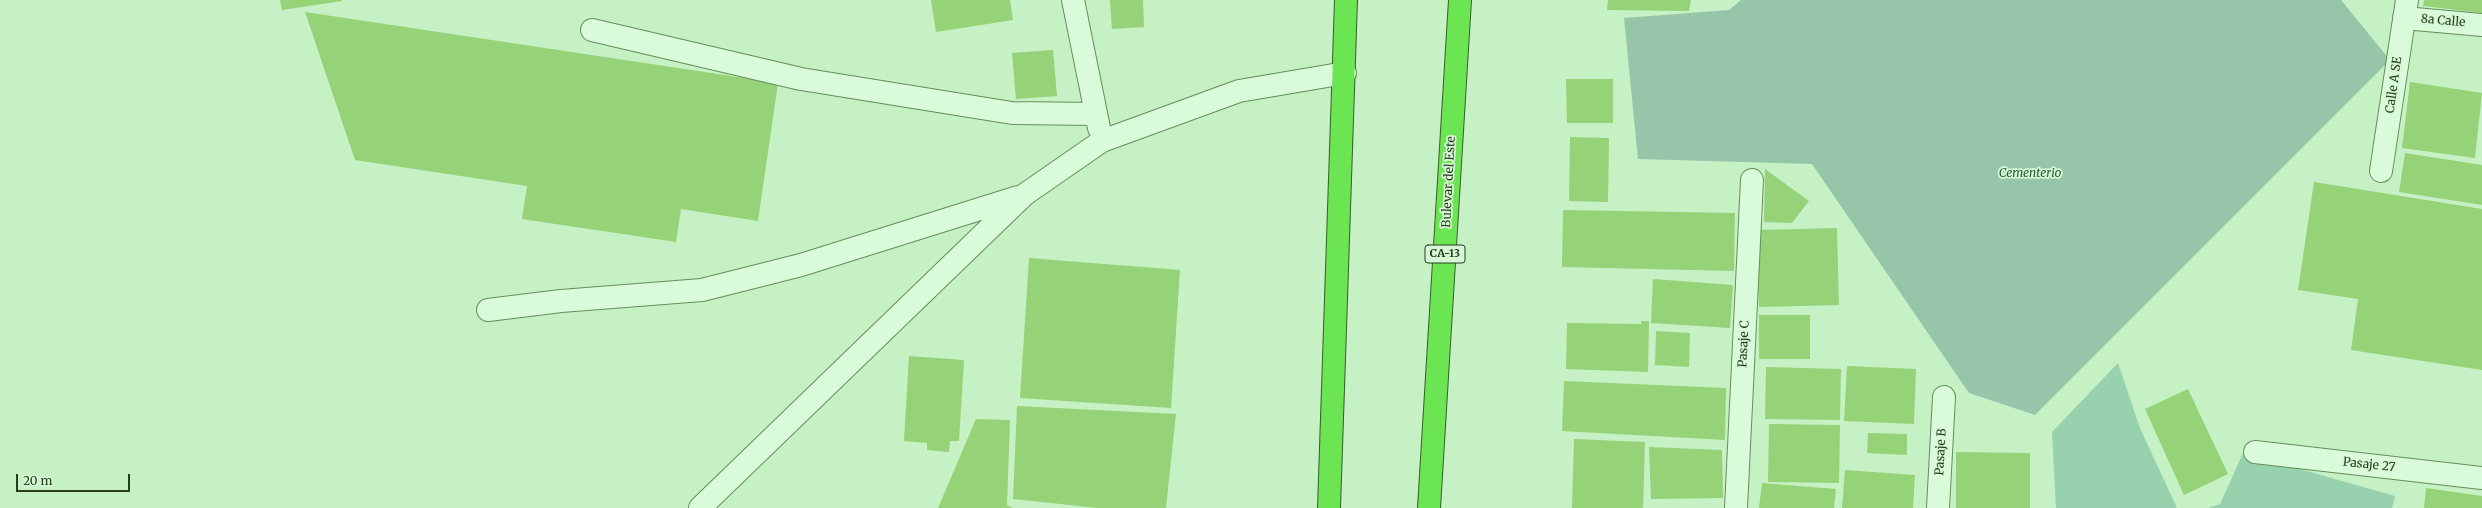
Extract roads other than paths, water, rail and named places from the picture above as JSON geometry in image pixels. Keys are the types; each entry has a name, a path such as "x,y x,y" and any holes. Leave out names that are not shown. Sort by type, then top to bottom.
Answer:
{"highway":[{"path":"1329,508 1345,73 1346,0"},
{"name":"Bulevar del Este","path":"1429,508 1460,0"}],"street":[{"path":"1073,0 1102,141"},
{"name":"8a Calle","path":"2406,9 2482,24"},
{"name":"Calle A SE","path":"2381,171 2406,9"},
{"path":"592,30 801,80 1012,113 1096,114"},
{"path":"700,508 1024,195 1102,141 1239,92 1345,73"},
{"name":"Pasaje C","path":"1736,508 1752,180"},
{"path":"488,310 561,301 702,290 801,265 1024,195"},
{"name":"Pasaje B","path":"1938,508 1944,397"},
{"name":"Pasaje 27","path":"2255,452 2482,478"}],"park label":[{"name":"Cementerio","path":"2030,174"}]}
